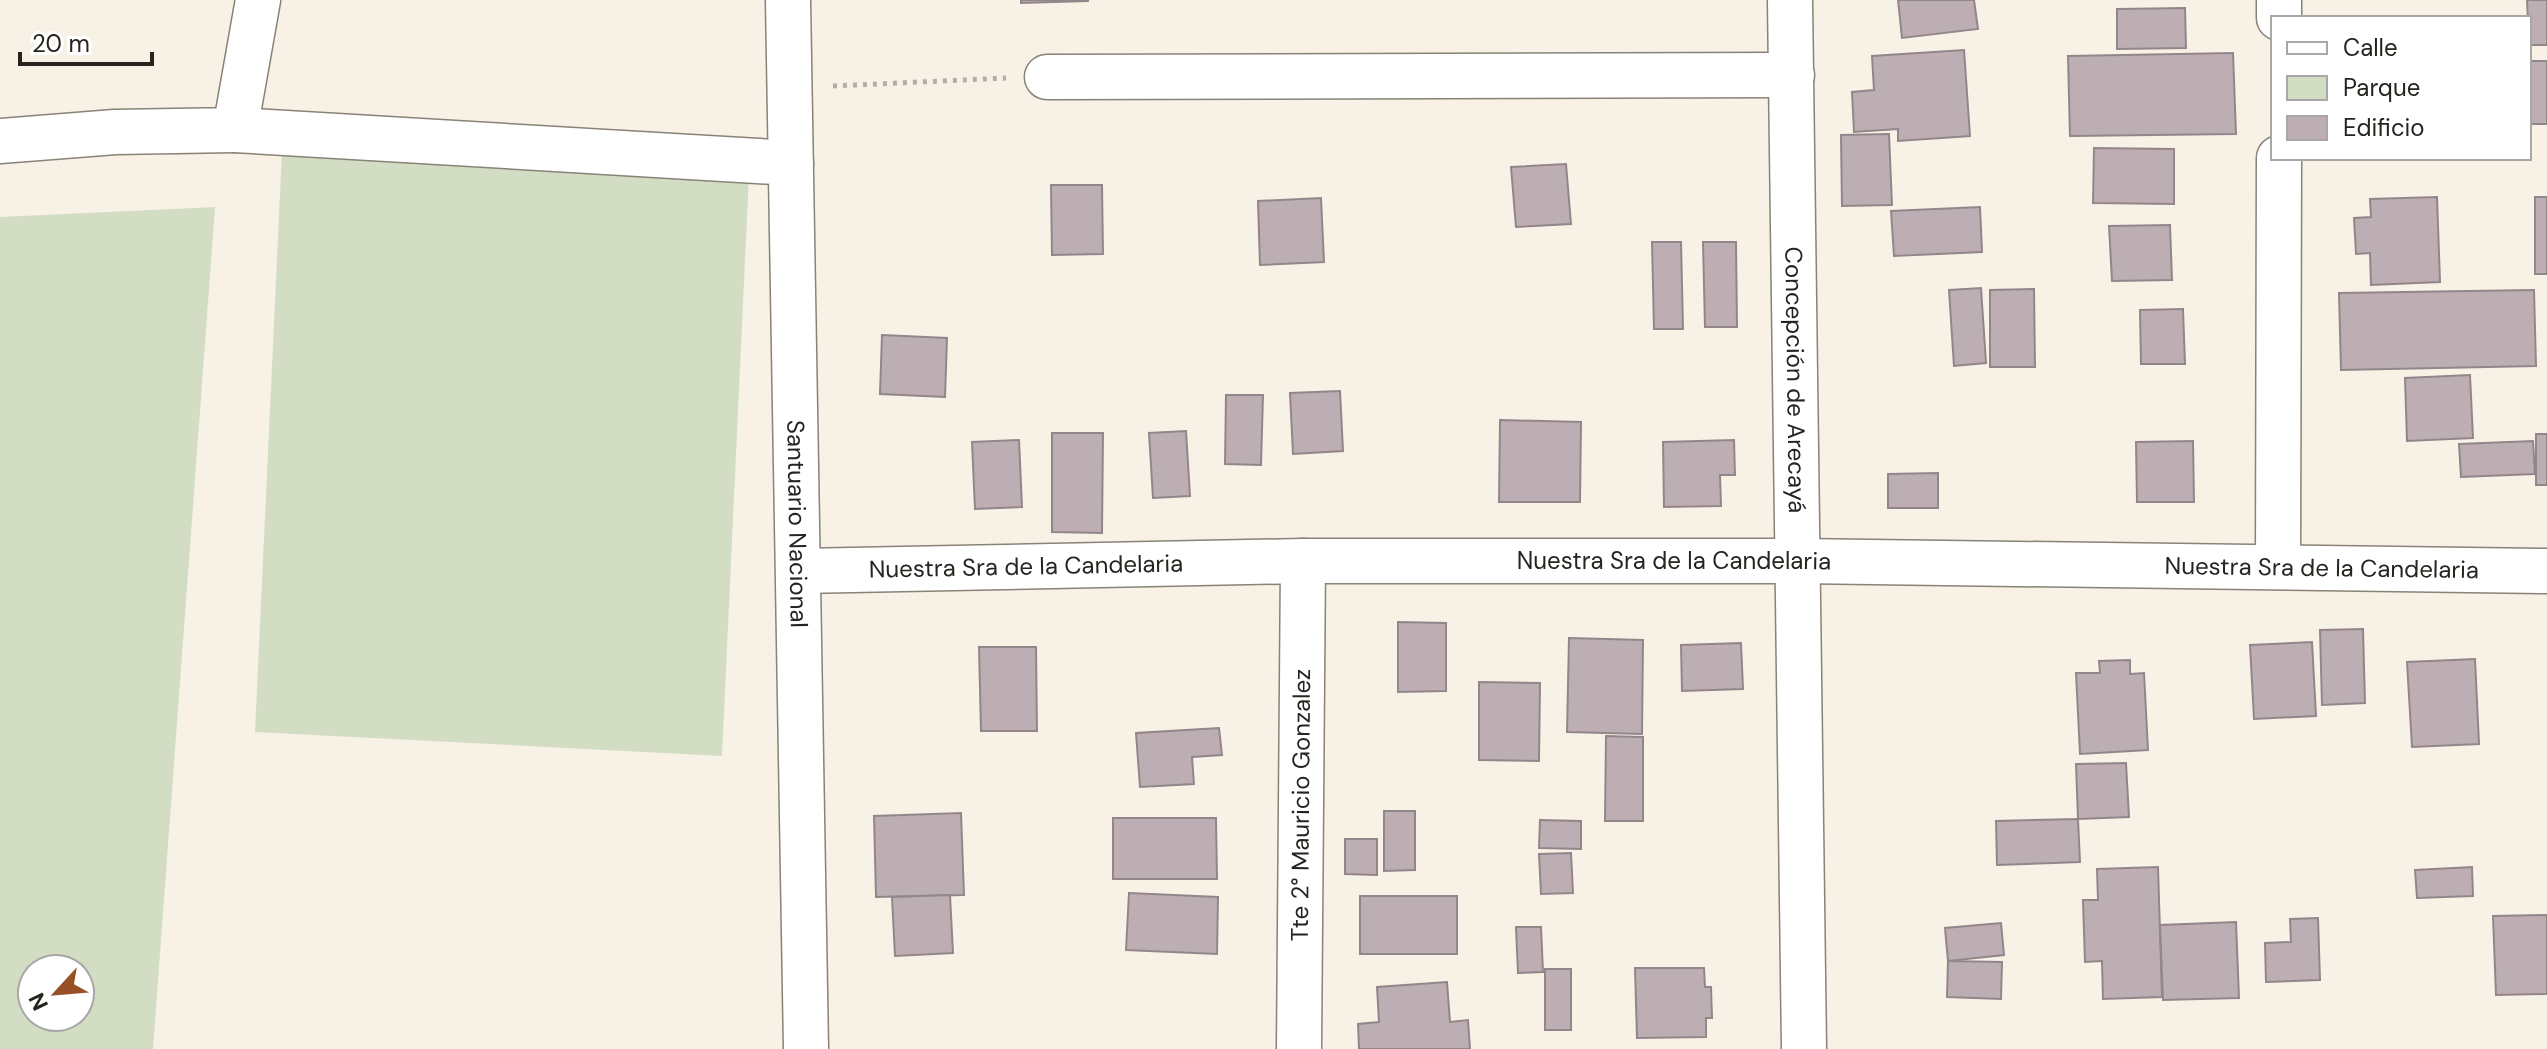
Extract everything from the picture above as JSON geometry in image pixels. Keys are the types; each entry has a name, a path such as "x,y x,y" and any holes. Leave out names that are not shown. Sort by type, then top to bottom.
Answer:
{"street":[{"path":"235,130 258,0"},
{"name":"Santuario Nacional","path":"788,0 806,1049"},
{"name":"Concepción de Arecayá","path":"1790,0 1804,1049"},
{"path":"1047,77 1792,75"},
{"path":"0,141 115,132 235,130 791,163"},
{"path":"2278,567 2279,160"},
{"name":"Nuestra Sra de la Candelaria","path":"800,571 1303,561 1799,561 2547,571"},
{"name":"Tte 2° Mauricio Gonzalez","path":"1299,1049 1303,561"}],"path":[{"path":"789,88 1047,77"}],"green space":[{"path":"282,151 749,174 722,756 255,732"},
{"path":"215,207 153,1049 0,1049 0,217"}],"building":[{"path":"1021,0 1088,0 1088,1 1021,3"},
{"path":"1898,0 1974,0 1978,29 1902,38"},
{"path":"2527,0 2547,0 2547,45 2531,45 2531,16 2528,16"},
{"path":"2185,8 2186,48 2117,49 2117,9"},
{"path":"1964,50 1970,136 1898,141 1898,129 1854,132 1852,92 1874,90 1872,56"},
{"path":"2233,53 2236,134 2070,136 2068,56"},
{"path":"2531,61 2547,61 2547,124 2531,124"},
{"path":"1889,134 1892,205 1842,206 1841,135"},
{"path":"2094,148 2174,149 2174,204 2093,203"},
{"path":"1566,164 1571,224 1516,227 1511,167"},
{"path":"1051,185 1102,185 1103,254 1052,255"},
{"path":"2437,197 2440,282 2371,285 2370,253 2356,254 2354,218 2371,217 2370,199"},
{"path":"2535,197 2547,197 2547,274 2535,274"},
{"path":"1321,198 1324,262 1260,265 1258,201"},
{"path":"1980,207 1982,252 1894,256 1891,211"},
{"path":"2170,225 2172,280 2112,281 2109,226"},
{"path":"1652,242 1681,242 1683,329 1654,329"},
{"path":"1703,242 1736,242 1737,327 1705,327"},
{"path":"1981,288 1986,363 1954,366 1949,290"},
{"path":"2034,289 2035,367 1990,367 1990,290"},
{"path":"2534,290 2536,366 2341,370 2339,293"},
{"path":"2183,309 2185,364 2141,364 2140,310"},
{"path":"882,335 947,338 945,397 880,394"},
{"path":"2470,375 2473,438 2407,441 2405,378"},
{"path":"1340,391 1343,451 1293,454 1290,393"},
{"path":"1226,395 1263,395 1261,465 1225,464"},
{"path":"1500,420 1581,422 1580,502 1499,502"},
{"path":"1186,431 1190,496 1153,498 1149,433"},
{"path":"1052,433 1103,433 1102,533 1052,532"},
{"path":"2536,434 2547,434 2547,485 2536,485"},
{"path":"1019,440 1022,507 975,509 972,442"},
{"path":"1734,440 1735,475 1720,475 1721,506 1664,507 1663,442"},
{"path":"2193,441 2194,502 2137,502 2136,442"},
{"path":"2533,441 2535,474 2461,477 2459,444"},
{"path":"1938,473 1938,508 1888,508 1888,474"},
{"path":"1398,622 1446,623 1446,691 1398,692"},
{"path":"2363,629 2365,703 2322,705 2320,630"},
{"path":"1569,638 1643,640 1642,734 1567,732"},
{"path":"2312,642 2316,716 2254,719 2250,645"},
{"path":"1741,643 1743,689 1682,691 1681,645"},
{"path":"979,647 1036,647 1037,731 981,731"},
{"path":"2475,659 2479,744 2412,747 2407,662"},
{"path":"2130,660 2130,674 2144,673 2148,750 2080,754 2076,673 2100,673 2099,661"},
{"path":"1479,682 1540,683 1539,761 1479,760"},
{"path":"1219,728 1222,755 1192,757 1194,784 1140,787 1136,733"},
{"path":"1606,736 1643,737 1643,821 1605,821"},
{"path":"2126,763 2129,817 2078,819 2076,764"},
{"path":"1384,811 1415,811 1415,870 1384,871"},
{"path":"961,813 964,895 876,897 874,816"},
{"path":"1113,818 1216,818 1217,879 1113,879"},
{"path":"2078,819 2080,862 1997,865 1996,821"},
{"path":"1540,820 1581,821 1581,849 1539,848"},
{"path":"1345,839 1377,839 1377,875 1345,874"},
{"path":"1571,853 1573,893 1541,894 1539,854"},
{"path":"2158,867 2162,997 2103,999 2102,961 2085,962 2083,900 2098,900 2097,869"},
{"path":"2472,867 2473,896 2417,898 2415,870"},
{"path":"1129,893 1218,897 1217,954 1126,950"},
{"path":"950,895 953,953 895,956 892,897"},
{"path":"1360,896 1457,896 1457,954 1360,954"},
{"path":"2547,915 2547,994 2496,995 2493,916"},
{"path":"2318,918 2320,980 2266,982 2265,943 2291,942 2290,919"},
{"path":"2236,922 2239,998 2163,1000 2160,925"},
{"path":"2001,923 2004,955 1948,961 1945,928"},
{"path":"1516,927 1541,927 1543,972 1518,973"},
{"path":"1948,961 2002,962 2001,999 1947,997"},
{"path":"1635,968 1704,968 1705,987 1711,987 1712,1018 1706,1018 1706,1037 1637,1038"},
{"path":"1545,969 1571,969 1571,1030 1545,1030"},
{"path":"1447,982 1450,1022 1468,1020 1470,1049 1359,1049 1358,1024 1379,1022 1377,987"}]}
